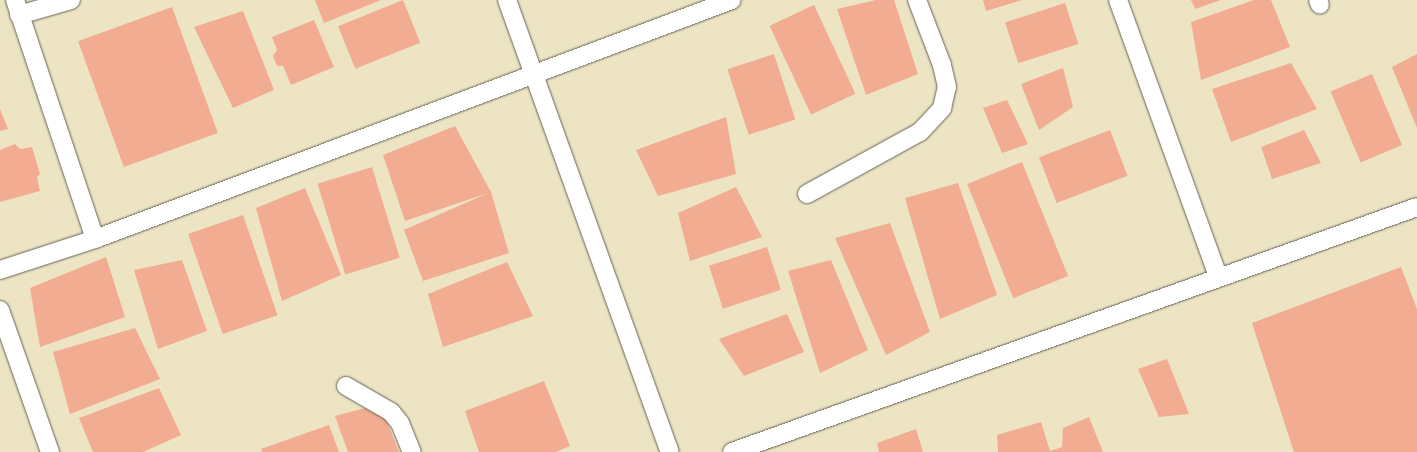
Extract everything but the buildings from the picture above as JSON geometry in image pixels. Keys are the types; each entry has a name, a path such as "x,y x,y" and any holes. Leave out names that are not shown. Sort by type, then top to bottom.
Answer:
{"street":[{"path":"71,0 17,8 95,238"},
{"path":"507,0 532,73 670,452"},
{"path":"0,270 95,238 532,73 732,0"},
{"path":"806,194 920,132 942,108 947,87 942,65 918,0"},
{"path":"1118,0 1218,277"},
{"path":"732,452 1417,207"},
{"path":"0,310 50,452"},
{"path":"346,386 391,412 400,423 412,452"}]}
